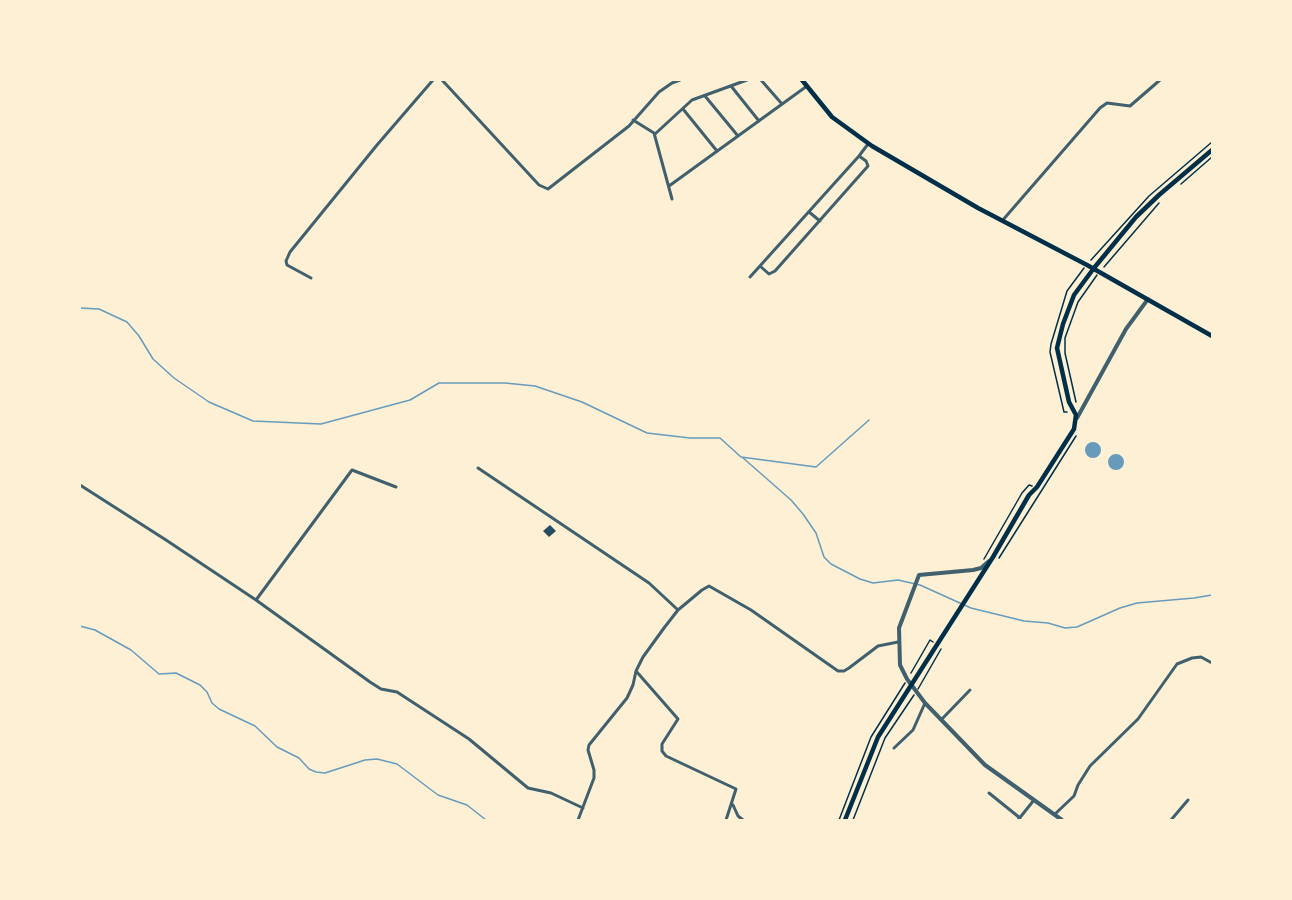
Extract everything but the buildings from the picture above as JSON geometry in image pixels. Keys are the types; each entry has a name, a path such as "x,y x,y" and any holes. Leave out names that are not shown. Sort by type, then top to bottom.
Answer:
{"main road":[{"path":"802,80 832,117 868,144 978,208 1094,268 1212,336"},
{"path":"845,820 875,742 975,586 1029,495 1037,487 1073,432 1077,417 1069,402 1057,348 1072,299 1094,268 1136,218 1159,195 1212,150"}],"street":[{"path":"311,278 287,265 286,261 290,252 433,80"},
{"path":"442,80 543,188 548,189 612,139 659,92 680,80"},
{"path":"654,134 692,100 747,80"},
{"path":"761,80 782,104"},
{"path":"1002,221 1100,108 1112,102 1130,106 1160,80"},
{"path":"731,86 759,121"},
{"path":"669,186 807,86"},
{"path":"705,96 738,136"},
{"path":"682,109 717,152"},
{"path":"633,120 654,134 672,199"},
{"path":"750,277 868,144"},
{"path":"760,266 769,273 775,271 820,221 868,166 866,161 859,156"},
{"path":"809,212 820,221"},
{"path":"1077,417 1126,329 1148,299"},
{"path":"478,468 649,583 678,610"},
{"path":"256,600 352,470 396,487"},
{"path":"80,485 256,600 377,687 397,692 469,739 528,788 551,793 583,808"},
{"path":"993,557 981,568 958,572 921,573 916,580 900,623 899,662 907,679 925,703 985,765 1062,820"},
{"path":"578,820 595,774 588,754 589,745 627,699 643,657 678,610 709,586 752,610 841,672 878,646 898,642"},
{"path":"1055,814 1074,796 1085,771 1138,719 1178,664 1201,657 1212,663"},
{"path":"636,671 678,719 662,744 662,751 666,756 737,791 726,820"},
{"path":"941,720 970,690"},
{"path":"894,748 913,730 925,703"},
{"path":"989,793 1019,819 1034,800"},
{"path":"1171,820 1188,800"},
{"path":"732,804 735,813 742,820"}],"path":[{"path":"1180,184 1212,157"},
{"path":"1077,417 1065,353 1065,338 1078,302 1099,272 1164,198"},
{"path":"993,565 1035,499 1044,489 1079,430"},
{"path":"981,568 986,553 1022,493 1029,484 1037,487"},
{"path":"854,820 885,738 916,692 941,648 930,639 907,679"}],"water":[{"path":"1090,442 1096,442 1101,450 1099,456 1090,458 1085,453 1085,447"},
{"path":"1116,454 1122,456 1124,462 1122,468 1116,470 1110,468 1108,462 1110,456"}],"waterway":[{"path":"80,308 99,309 127,322 153,359 174,378 209,402 253,421 321,424 410,400 439,383 505,383 535,386 582,402 647,433 690,438 720,438 741,457 816,467 869,420"},
{"path":"742,457 791,500 803,514 816,533 824,557 831,564 873,583 898,580 920,585 971,608 1065,628 1077,627 1137,603 1212,595"},
{"path":"80,626 95,630 131,650 159,674 176,673 200,685 219,709 255,726 277,747 299,758 309,769 325,773 365,760 377,759 397,764 438,795 467,805 486,820"}]}
